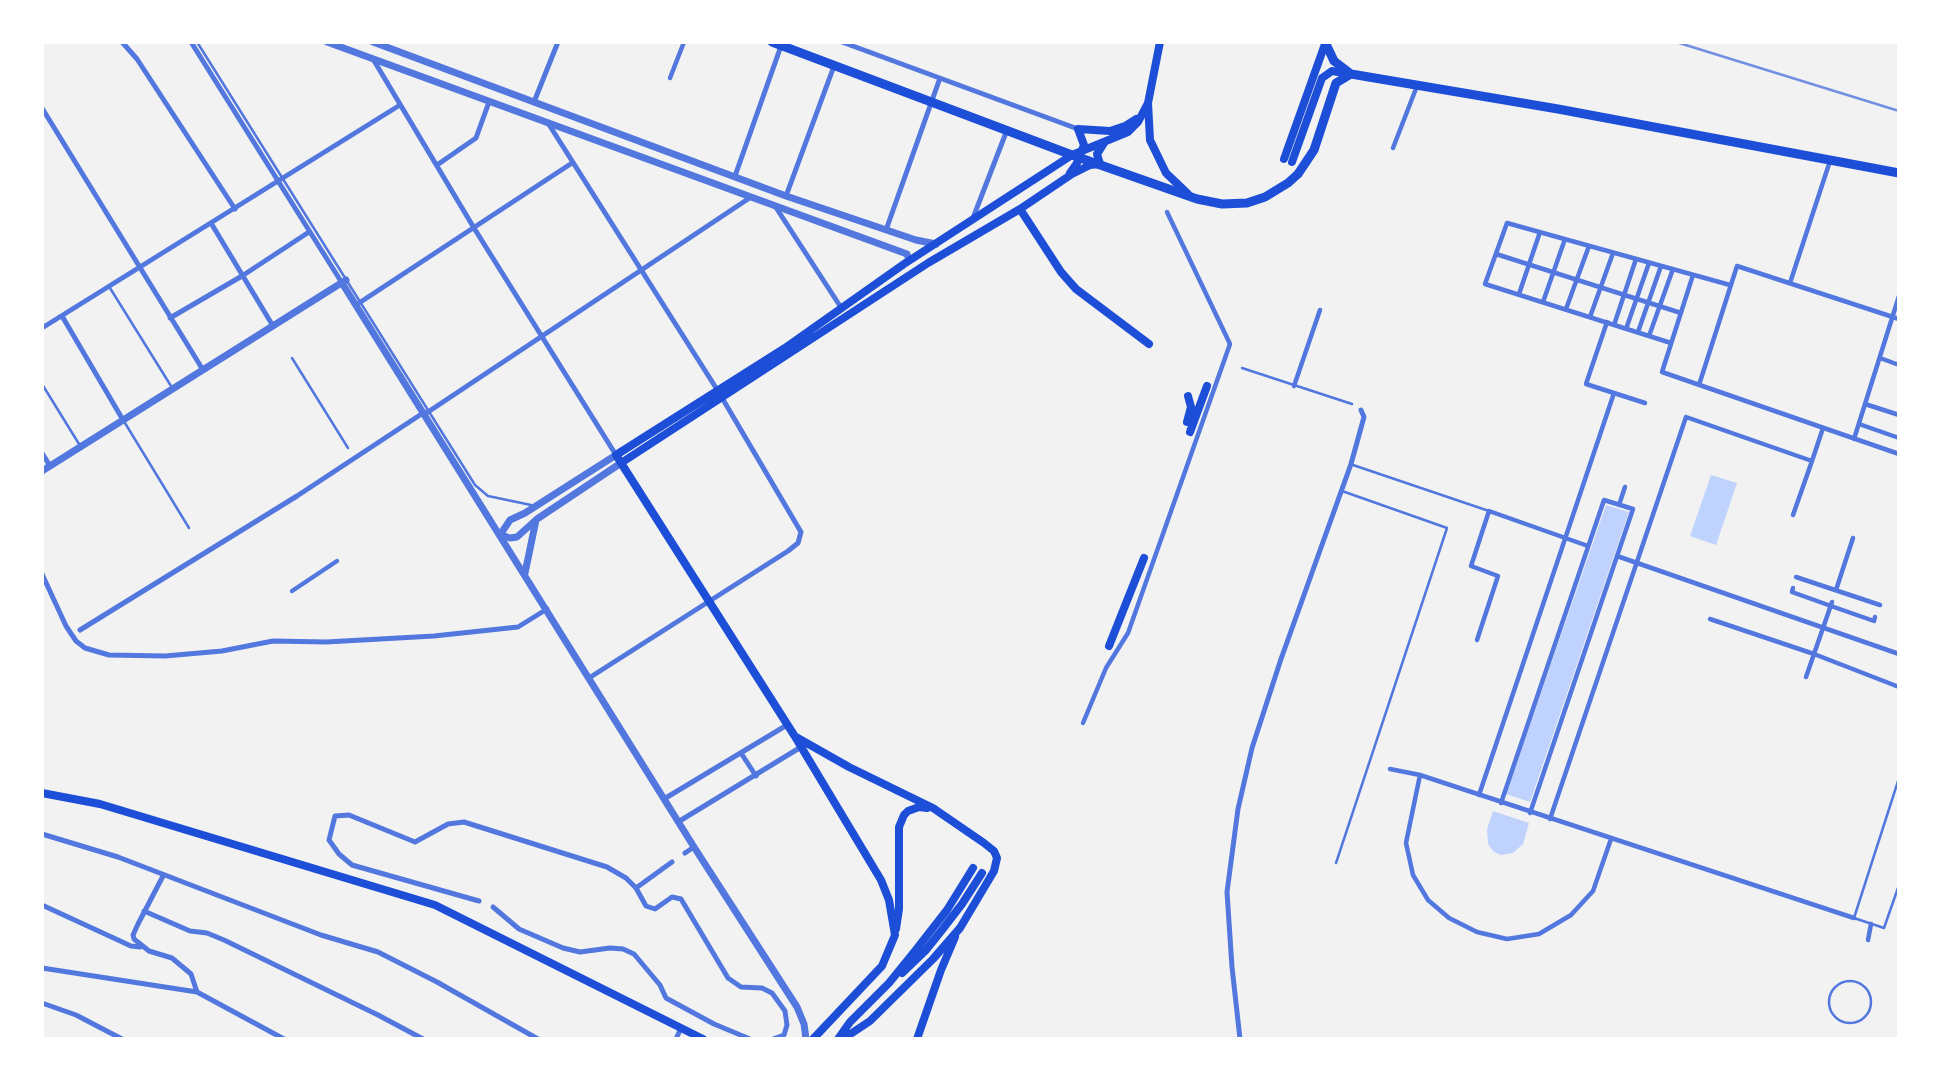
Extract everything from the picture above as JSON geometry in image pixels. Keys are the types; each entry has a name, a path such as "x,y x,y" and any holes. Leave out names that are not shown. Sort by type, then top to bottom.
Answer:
{"main road":[{"path":"1160,42 1148,103 1150,140 1158,162 1177,186 1197,199"},
{"path":"1325,43 1334,71 1334,90"},
{"path":"1325,43 1334,61 1351,74"},
{"path":"1288,161 1315,84 1325,43"},
{"path":"776,44 1197,199 1223,204 1247,203 1265,197 1288,184 1307,164 1314,150 1340,79 1351,74"},
{"path":"1315,84 1334,71 1518,102 1899,173"},
{"path":"720,395 904,264 1056,164 1128,132 1148,103"},
{"path":"1078,129 1098,132 1118,130 1143,112"},
{"path":"1066,177 1084,142 1078,129"},
{"path":"1100,164 1097,155 1104,143"},
{"path":"1050,146 1058,156 1056,164"},
{"path":"895,935 889,900 881,880 788,725 618,459 928,262 1020,209 1066,177 1090,165 1100,164"},
{"path":"1020,209 1076,289 1149,344"},
{"path":"1190,432 1207,386"},
{"path":"1187,422 1191,407 1188,396"},
{"path":"1110,646 1143,558"},
{"path":"794,735 849,768 933,808 994,851 997,858 994,871 960,929 941,970 916,1039"},
{"path":"42,793 100,804 435,905 703,1039"},
{"path":"813,1039 882,966 895,935 899,909 900,821 913,808 933,808"},
{"path":"889,983 947,909 973,868"},
{"path":"847,1038 850,1022 926,950 982,873"},
{"path":"847,1038 870,1021 960,929"},
{"path":"847,1038 850,1022"}],"street":[{"path":"122,42 137,59 235,209"},
{"path":"191,42 280,180 309,232 358,304 678,822 797,1007 804,1024 806,1039"},
{"path":"327,42 907,254 909,260 904,264"},
{"path":"373,42 786,196 916,240 936,244"},
{"path":"534,102 558,42"},
{"path":"670,78 684,42"},
{"path":"842,42 1078,129"},
{"path":"735,176 776,44"},
{"path":"373,59 474,228 618,459"},
{"path":"786,196 834,66"},
{"path":"886,230 940,78"},
{"path":"1393,148 1417,86"},
{"path":"437,165 476,138 489,102"},
{"path":"534,102 720,395 799,526 801,537 798,542 589,678"},
{"path":"42,328 400,105"},
{"path":"42,108 203,370"},
{"path":"973,218 1007,130"},
{"path":"1790,283 1830,159"},
{"path":"358,304 572,163"},
{"path":"764,202 768,189"},
{"path":"80,630 297,495 542,337 751,197"},
{"path":"775,206 842,309"},
{"path":"1083,723 1106,668 1125,639 1230,344 1167,212"},
{"path":"211,223 273,326"},
{"path":"1671,343 1485,284 1507,223 1730,285"},
{"path":"170,318 242,276 309,232"},
{"path":"1518,294 1540,232"},
{"path":"1543,302 1565,239"},
{"path":"1566,309 1589,246"},
{"path":"1590,317 1613,253"},
{"path":"1496,254 1681,313"},
{"path":"1614,325 1636,259"},
{"path":"1626,329 1649,262"},
{"path":"1699,385 1737,265 1899,319"},
{"path":"1638,332 1661,266"},
{"path":"1649,336 1673,269"},
{"path":"1693,275 1662,372 1899,454"},
{"path":"42,471 344,282"},
{"path":"1854,439 1899,296"},
{"path":"1294,386 1320,310"},
{"path":"62,316 123,420"},
{"path":"1607,322 1586,384 1645,403"},
{"path":"1880,358 1899,365"},
{"path":"1479,795 1615,393"},
{"path":"1865,404 1899,415"},
{"path":"1240,1039 1227,892 1238,810 1252,748 1281,659 1351,464 1364,416 1361,410"},
{"path":"1550,819 1686,417 1812,461"},
{"path":"1859,424 1899,438"},
{"path":"1793,516 1823,428"},
{"path":"42,453 50,466"},
{"path":"500,535 508,522 618,459"},
{"path":"500,535 517,537 618,459"},
{"path":"1619,505 1625,487"},
{"path":"1501,803 1604,500 1633,509 1530,813"},
{"path":"1477,640 1498,576 1471,566 1489,511 1588,546"},
{"path":"525,575 537,519"},
{"path":"1806,677 1853,538"},
{"path":"1617,556 1899,654"},
{"path":"292,591 337,561"},
{"path":"42,574 66,626 76,641 85,648 109,655 165,656 222,651 273,641 326,642 518,627 547,609"},
{"path":"1794,583 1878,611 1874,621 1834,597 1792,592 1794,583"},
{"path":"1710,620 1814,654 1899,687"},
{"path":"664,799 788,725"},
{"path":"678,822 801,747"},
{"path":"741,753 756,776"},
{"path":"1390,769 1420,775 1854,918"},
{"path":"1420,775 1406,843 1413,875 1428,900 1449,918 1477,932 1507,939 1539,933 1571,915 1593,891 1611,839"},
{"path":"480,901 352,864 329,840 335,817 349,815 415,842 448,824 464,821 607,867 626,878 636,888 646,906 655,909 672,897 681,899 728,978 741,986 762,988 772,993 785,1012 787,1025 784,1035 773,1039"},
{"path":"42,834 118,857 321,935 378,952 538,1039"},
{"path":"685,853 694,846"},
{"path":"636,888 672,862"},
{"path":"163,876 133,934 137,943 172,958 191,974 197,992"},
{"path":"42,905 131,946 143,947"},
{"path":"493,907 519,929 550,943 580,952 610,948 624,949 634,954 660,985 666,998 714,1024 750,1039"},
{"path":"144,911 190,931 207,933 223,940 422,1039"},
{"path":"1868,940 1871,923"},
{"path":"42,968 197,992 284,1039"},
{"path":"42,1003 76,1015 122,1039"},
{"path":"676,1039 681,1028"}],"lane":[{"path":"197,42 344,282"},
{"path":"109,286 173,389"},
{"path":"292,358 348,448"},
{"path":"1242,368 1352,404"},
{"path":"42,384 80,447"},
{"path":"425,412 475,485 488,496 537,506"},
{"path":"123,420 189,528"},
{"path":"1351,464 1489,511"},
{"path":"1336,863 1447,528 1342,491"},
{"path":"1899,778 1854,918 1885,928 1899,885"},
{"path":"1844,982 1857,982 1868,991 1869,1010 1860,1020 1846,1022 1840,1020 1831,1010 1830,996 1833,990 1844,982"}],"water":[{"path":"1711,475 1737,483 1716,545 1690,536"},
{"path":"1606,505 1629,512 1530,802 1506,794"},
{"path":"1493,811 1529,823 1523,844 1513,853 1501,855 1494,852 1488,844 1487,829"}],"railway":[{"path":"1676,42 1899,111"}]}
